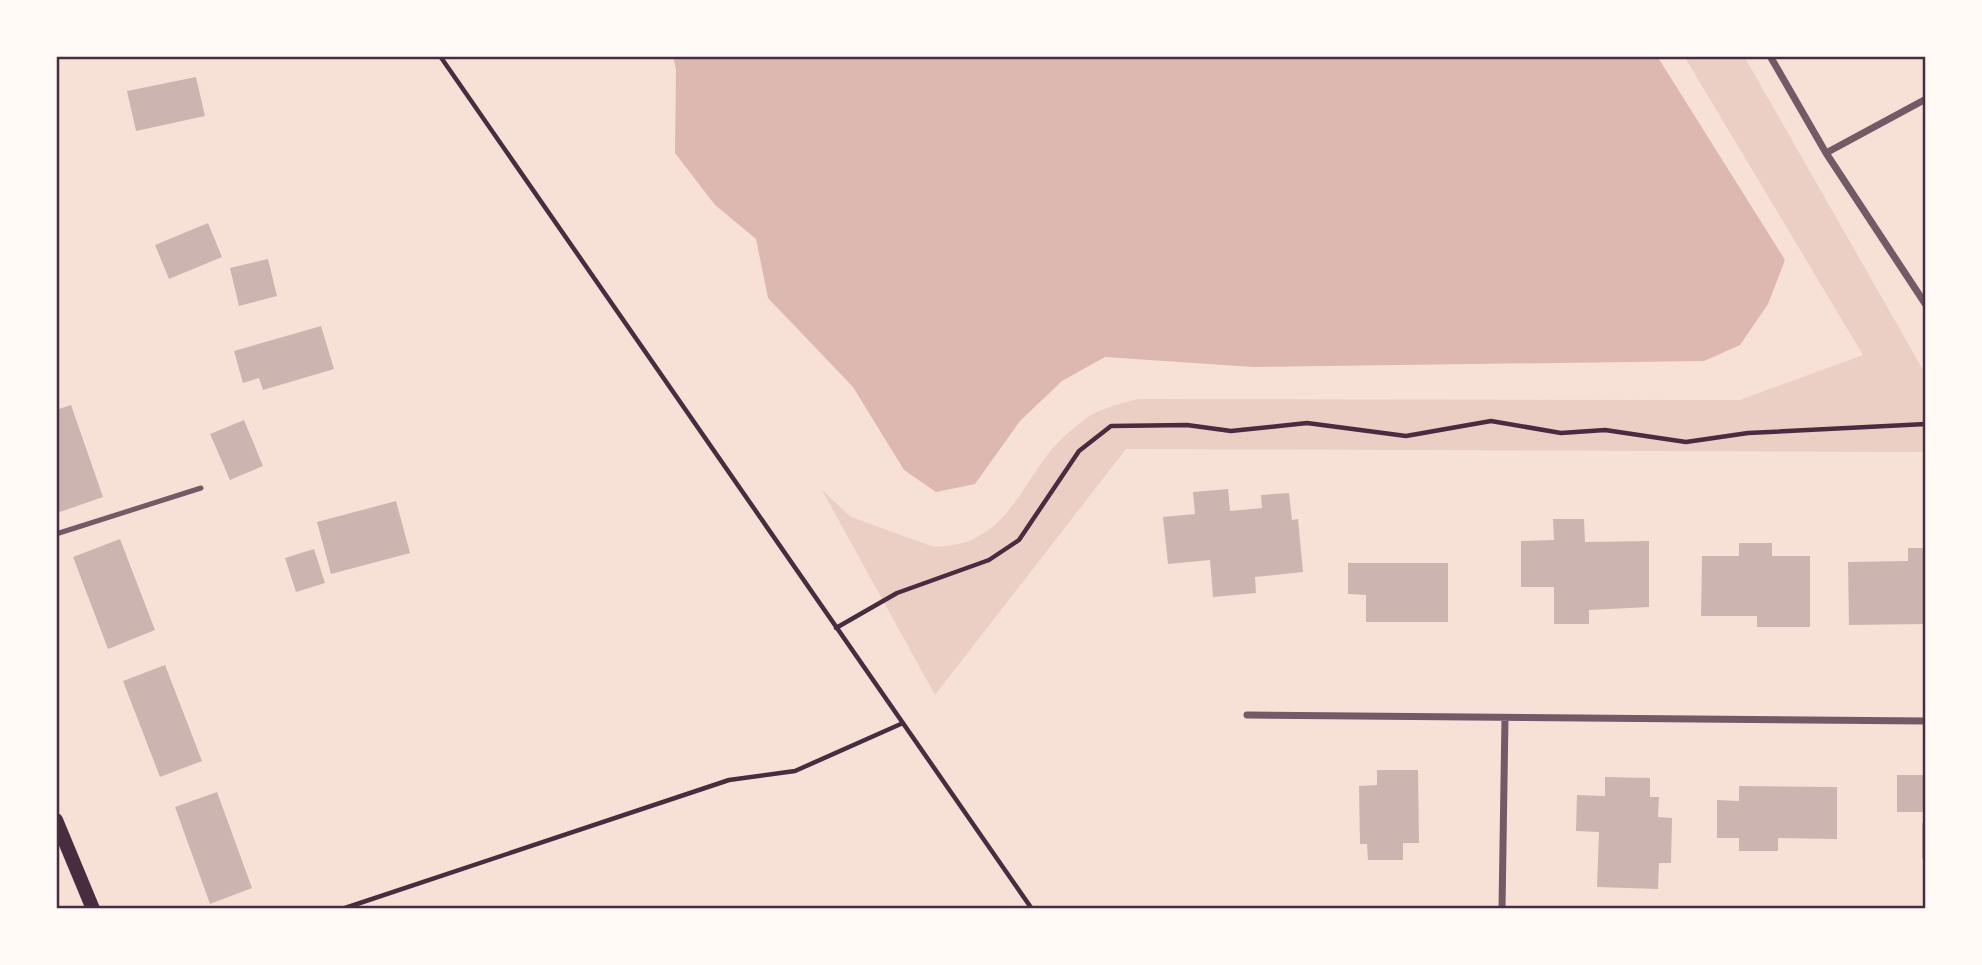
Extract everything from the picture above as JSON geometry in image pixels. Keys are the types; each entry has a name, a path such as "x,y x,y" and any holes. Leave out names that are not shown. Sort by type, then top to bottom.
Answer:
{"main road":[{"path":"56,820 93,909"}],"street":[{"path":"1770,56 1826,153 1926,304"},
{"path":"1826,153 1926,99"},
{"path":"1247,715 1926,722"},
{"path":"1502,909 1505,718"}],"lane":[{"path":"56,534 201,488"}],"path":[{"path":"440,56 1032,909"},
{"path":"836,628 897,593 989,560 1019,540 1079,451 1111,426 1187,425 1231,431 1307,423 1406,436 1491,421 1561,433 1605,430 1686,442 1748,433 1926,424"},
{"path":"342,909 729,780 794,771 903,723"}],"shaded area":[{"path":"673,56 1657,56 1785,260 1768,304 1740,345 1704,361 1253,367 1105,357 1062,381 1020,421 975,484 936,492 904,470 853,387 768,298 756,239 715,205 675,153 676,70"},
{"path":"1684,56 1744,56 1926,375 1926,452 1126,449 935,695 822,490 851,517 934,547 948,546 971,540 997,523 1042,461 1080,423 1103,409 1138,399 1740,400 1863,355"}],"building":[{"path":"196,77 205,116 136,131 127,91"},
{"path":"208,223 222,257 169,279 155,245"},
{"path":"268,259 277,296 239,306 230,268"},
{"path":"321,326 334,369 263,390 259,378 243,383 234,351"},
{"path":"71,405 103,497 57,513 56,410"},
{"path":"244,420 263,466 230,480 210,434"},
{"path":"1228,489 1230,511 1262,508 1261,495 1289,493 1292,520 1298,519 1303,572 1255,577 1256,593 1213,597 1210,560 1168,564 1163,517 1195,514 1193,492"},
{"path":"396,501 410,553 331,574 317,522"},
{"path":"1553,519 1584,519 1585,542 1649,541 1649,607 1589,610 1589,624 1554,624 1554,587 1521,587 1521,541 1554,540"},
{"path":"120,539 155,630 108,649 73,557"},
{"path":"1739,543 1772,543 1772,556 1810,556 1810,627 1757,627 1757,616 1701,616 1702,556 1739,556"},
{"path":"1908,548 1926,548 1926,624 1849,625 1848,562 1908,561"},
{"path":"314,549 325,583 296,592 285,558"},
{"path":"1348,563 1448,563 1448,622 1366,622 1366,595 1348,594"},
{"path":"165,665 202,761 160,777 123,681"},
{"path":"1377,770 1418,770 1419,843 1403,843 1403,860 1368,860 1367,844 1360,844 1359,786 1377,785"},
{"path":"1897,775 1926,775 1926,812 1897,812"},
{"path":"1605,777 1650,778 1650,797 1659,797 1658,817 1672,818 1671,863 1659,863 1658,889 1597,887 1599,832 1576,831 1577,795 1605,796"},
{"path":"1739,786 1837,787 1837,839 1778,838 1778,851 1739,851 1739,838 1717,838 1717,800 1739,801"},
{"path":"217,792 252,888 210,904 175,807"},
{"path":"1922,823 1926,823 1926,859 1922,859"}]}
